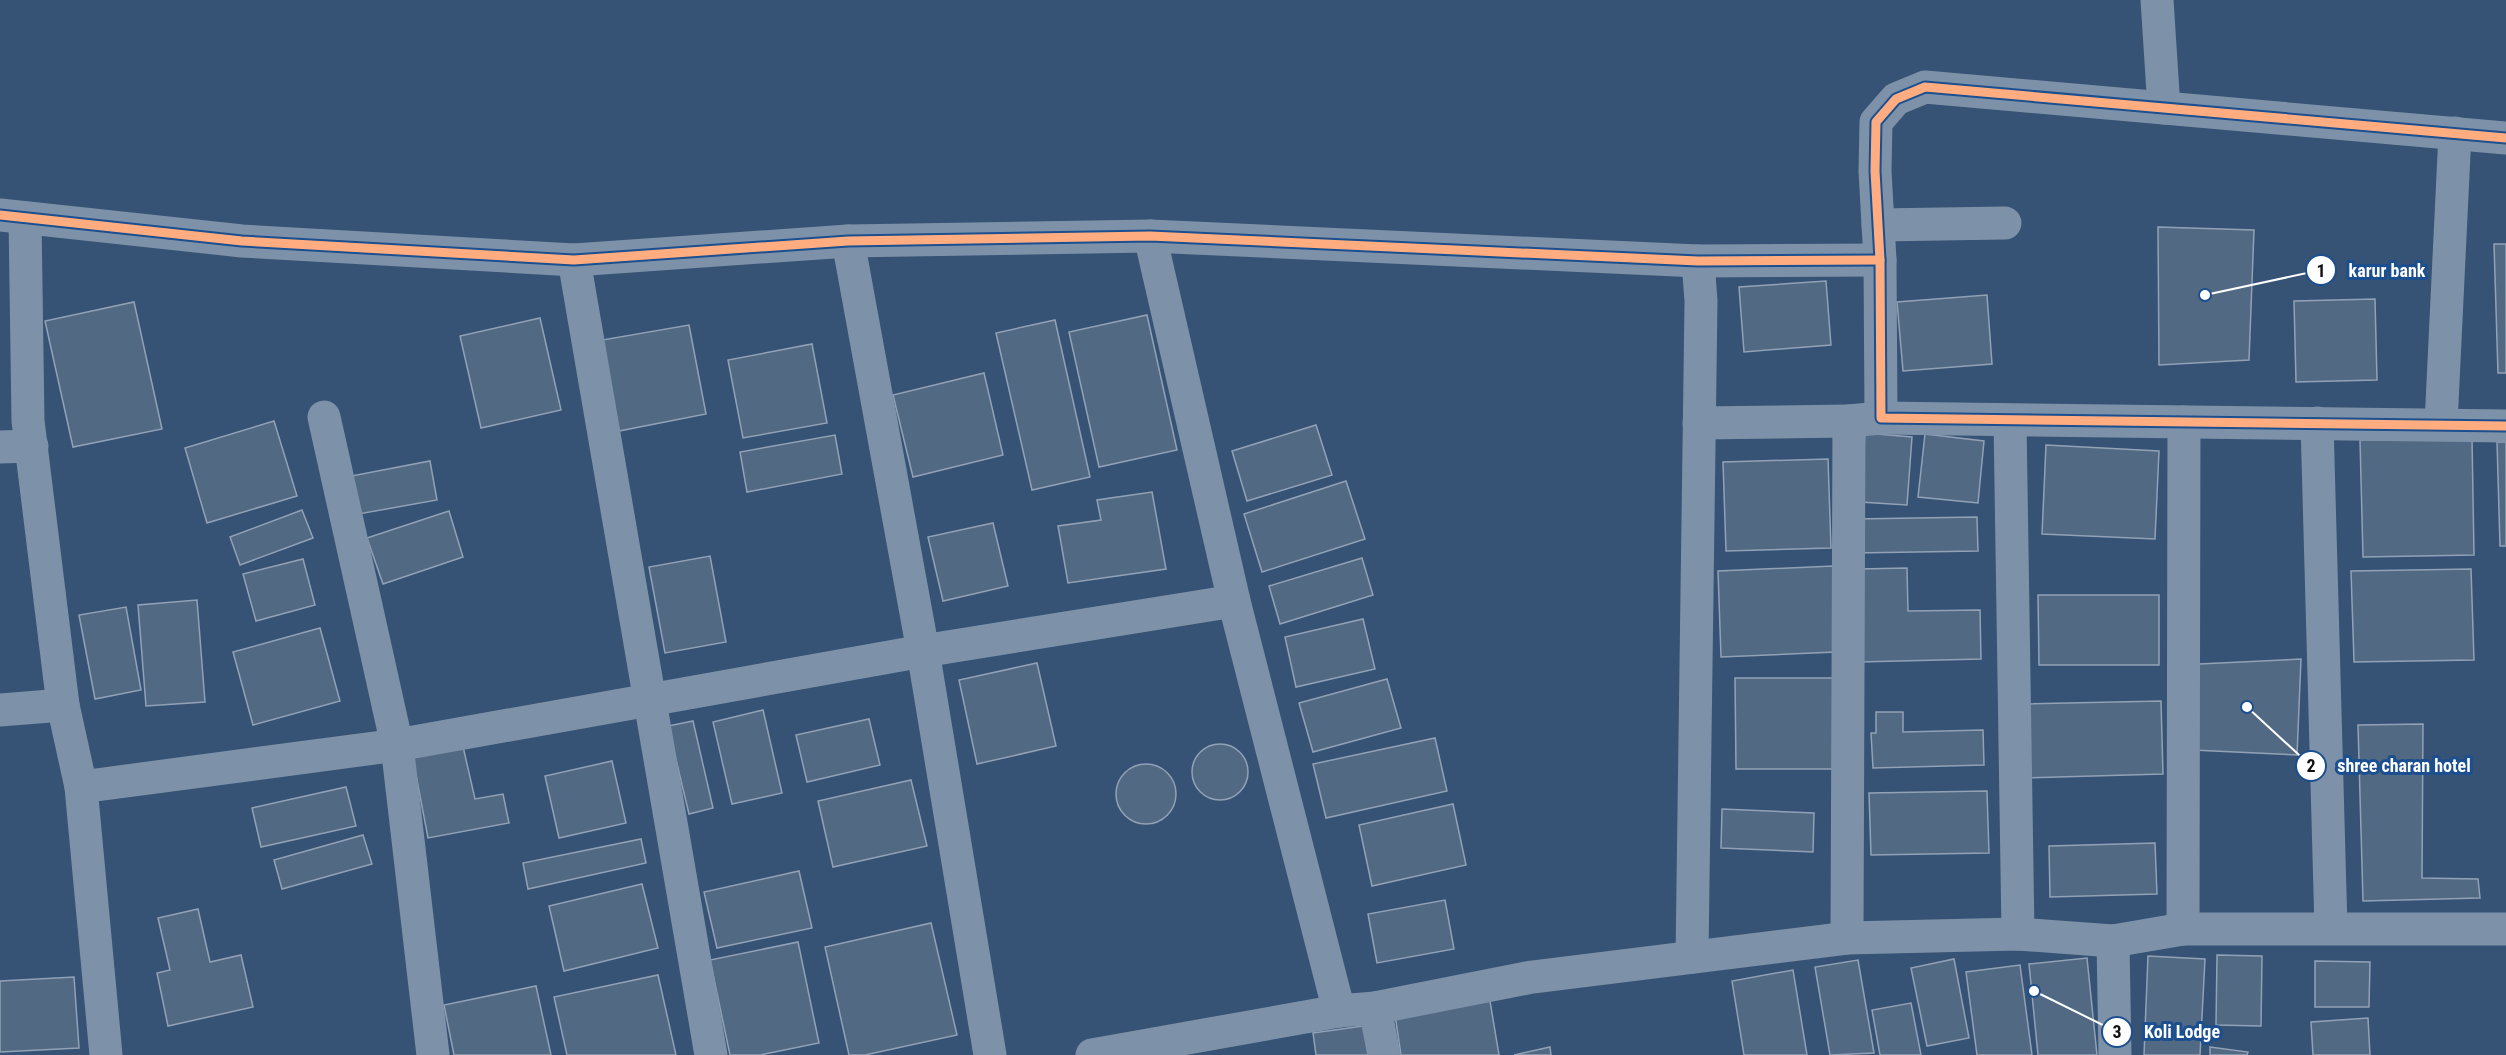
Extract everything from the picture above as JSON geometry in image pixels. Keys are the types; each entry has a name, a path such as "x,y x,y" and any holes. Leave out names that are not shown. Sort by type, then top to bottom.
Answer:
{"street":[{"path":"2157,0 2164,108"},
{"path":"1881,418 1880,260 1875,171 1876,122 1896,99 1925,87 2506,138"},
{"path":"2440,424 2455,133"},
{"path":"105,1055 81,788 63,705 28,421 12,216 242,241 574,260 848,241 1150,236 1698,261 1880,260"},
{"path":"1878,225 2005,223"},
{"path":"1150,236 1234,601 1339,1011"},
{"path":"848,241 923,651 990,1055"},
{"path":"574,260 711,1055"},
{"path":"1692,957 1701,301 1698,261"},
{"path":"324,417 398,745 433,1055"},
{"path":"1699,423 1849,421 1881,418 2506,426"},
{"path":"1847,938 1849,421"},
{"path":"2010,421 2018,934"},
{"path":"2183,928 2184,422"},
{"path":"2317,423 2331,928"},
{"path":"0,447 32,446"},
{"path":"81,788 398,745 923,651 1234,601"},
{"path":"0,710 63,705"},
{"path":"1092,1055 1339,1011 1375,1008 1532,977 1847,938 2018,934 2113,941 2183,928 2506,929"},
{"path":"2113,941 2115,1055"},
{"path":"1375,1008 1384,1055"}],"building":[{"path":"2158,227 2254,230 2249,360 2159,365"},
{"path":"2494,244 2506,244 2506,373 2498,373"},
{"path":"1826,281 1831,345 1744,352 1739,287"},
{"path":"1987,295 1992,364 1903,371 1897,302"},
{"path":"2375,299 2377,380 2296,382 2294,301"},
{"path":"134,302 162,429 73,447 45,321"},
{"path":"1147,315 1177,450 1099,467 1069,332"},
{"path":"540,318 561,410 481,428 460,336"},
{"path":"1055,320 1090,477 1032,490 996,333"},
{"path":"689,325 706,414 619,431 602,340"},
{"path":"812,344 827,423 743,438 728,360"},
{"path":"984,373 1003,455 913,477 893,395"},
{"path":"274,421 297,496 207,523 185,448"},
{"path":"1316,425 1332,475 1247,501 1232,451"},
{"path":"1865,433 1912,437 1907,505 1860,502"},
{"path":"1925,434 1984,441 1978,503 1918,497"},
{"path":"835,435 842,474 747,492 740,452"},
{"path":"2472,438 2474,555 2363,557 2360,440"},
{"path":"2497,442 2506,442 2506,546 2500,546"},
{"path":"2046,445 2159,451 2155,539 2042,534"},
{"path":"1828,459 1831,548 1726,551 1723,462"},
{"path":"430,461 437,500 353,515 346,477"},
{"path":"1346,481 1365,539 1262,572 1244,514"},
{"path":"1152,492 1166,569 1068,583 1058,526 1101,520 1097,500"},
{"path":"302,510 313,538 240,565 230,537"},
{"path":"449,511 463,557 383,584 367,538"},
{"path":"1977,517 1978,551 1854,553 1854,519"},
{"path":"993,523 1008,586 943,601 928,537"},
{"path":"710,556 726,642 665,653 649,567"},
{"path":"1362,558 1373,595 1280,624 1269,586"},
{"path":"303,559 315,605 256,621 243,574"},
{"path":"1833,566 1836,652 1721,657 1718,571"},
{"path":"1907,568 1908,611 1980,610 1981,659 1859,662 1858,569"},
{"path":"2471,569 2474,660 2354,662 2351,571"},
{"path":"2038,595 2159,595 2159,665 2039,665"},
{"path":"197,600 205,702 146,706 138,605"},
{"path":"126,607 141,690 95,699 79,615"},
{"path":"1363,619 1375,669 1296,687 1285,637"},
{"path":"320,628 340,701 253,725 233,652"},
{"path":"2301,659 2297,755 2193,750 2199,664"},
{"path":"1037,663 1056,746 977,764 959,680"},
{"path":"1735,678 1836,678 1837,769 1736,769"},
{"path":"1387,679 1401,728 1313,752 1299,703"},
{"path":"2161,701 2163,774 2026,778 2024,704"},
{"path":"763,710 782,793 732,804 713,722"},
{"path":"1876,712 1903,712 1903,732 1983,730 1984,765 1873,768 1871,733 1876,733"},
{"path":"869,719 880,765 807,782 796,735"},
{"path":"693,721 713,808 689,814 668,726"},
{"path":"2423,724 2422,878 2478,879 2480,898 2363,901 2358,725"},
{"path":"1435,738 1447,791 1326,818 1313,764"},
{"path":"462,742 475,799 503,794 509,823 428,838 412,754"},
{"path":"1220,744 1231,746 1240,752 1246,761 1248,772 1246,783 1240,792 1231,798 1220,800 1209,798 1200,792 1194,783 1192,772 1194,761 1200,752 1209,746"},
{"path":"612,761 626,823 559,838 545,776"},
{"path":"1140,764 1152,764 1163,769 1171,777 1176,794 1174,806 1163,819 1152,824 1140,824 1129,819 1121,811 1116,800 1116,788 1121,777 1129,769"},
{"path":"911,780 927,846 833,867 818,801"},
{"path":"346,787 356,826 261,847 252,808"},
{"path":"1987,791 1989,853 1871,855 1869,793"},
{"path":"1453,804 1466,865 1372,886 1359,825"},
{"path":"1722,809 1814,813 1813,852 1721,848"},
{"path":"363,835 372,864 282,889 274,860"},
{"path":"641,839 646,863 528,889 523,863"},
{"path":"2155,843 2157,894 2050,897 2049,846"},
{"path":"799,871 812,928 717,948 704,892"},
{"path":"642,884 658,948 564,971 549,906"},
{"path":"1445,900 1454,949 1377,963 1368,914"},
{"path":"198,909 210,962 241,955 253,1007 168,1026 157,973 170,970 158,918"},
{"path":"931,923 957,1035 865,1055 849,1055 825,947"},
{"path":"798,942 819,1043 760,1055 730,1055 710,960"},
{"path":"2217,955 2262,956 2261,1026 2216,1025"},
{"path":"2148,956 2205,959 2200,1055 2144,1055"},
{"path":"2087,958 2097,1055 2038,1055 2029,964"},
{"path":"1954,959 1969,1038 1927,1046 1911,968"},
{"path":"1858,960 1874,1053 1830,1055 1815,967"},
{"path":"2315,961 2370,962 2369,1007 2315,1007"},
{"path":"2020,965 2032,1055 1977,1055 1966,972"},
{"path":"1793,970 1807,1055 1744,1055 1732,981"},
{"path":"658,975 676,1055 567,1055 554,997"},
{"path":"74,977 79,1048 0,1052 0,981"},
{"path":"536,986 551,1055 454,1055 444,1005"},
{"path":"1490,1001 1499,1055 1401,1055 1395,1015"},
{"path":"1911,1003 1921,1055 1880,1055 1872,1010"},
{"path":"2368,1018 2370,1055 2313,1055 2311,1022"},
{"path":"1370,1025 1374,1055 1316,1055 1313,1033"},
{"path":"1550,1047 1551,1055 1514,1055"},
{"path":"2210,1047 2248,1052 2247,1055 2210,1055"}],"cycle path":[{"path":"2506,138 1925,87 1896,99 1876,122 1875,171 1880,260 1881,418 2506,426"},
{"path":"0,215 242,241 574,260 848,241 1150,236 1698,261 1880,260"}],"place":[{"name":"karur bank","path":"2205,295"},
{"name":"shree charan hotel","path":"2247,707"},
{"name":"Koli Lodge","path":"2034,991"}]}
